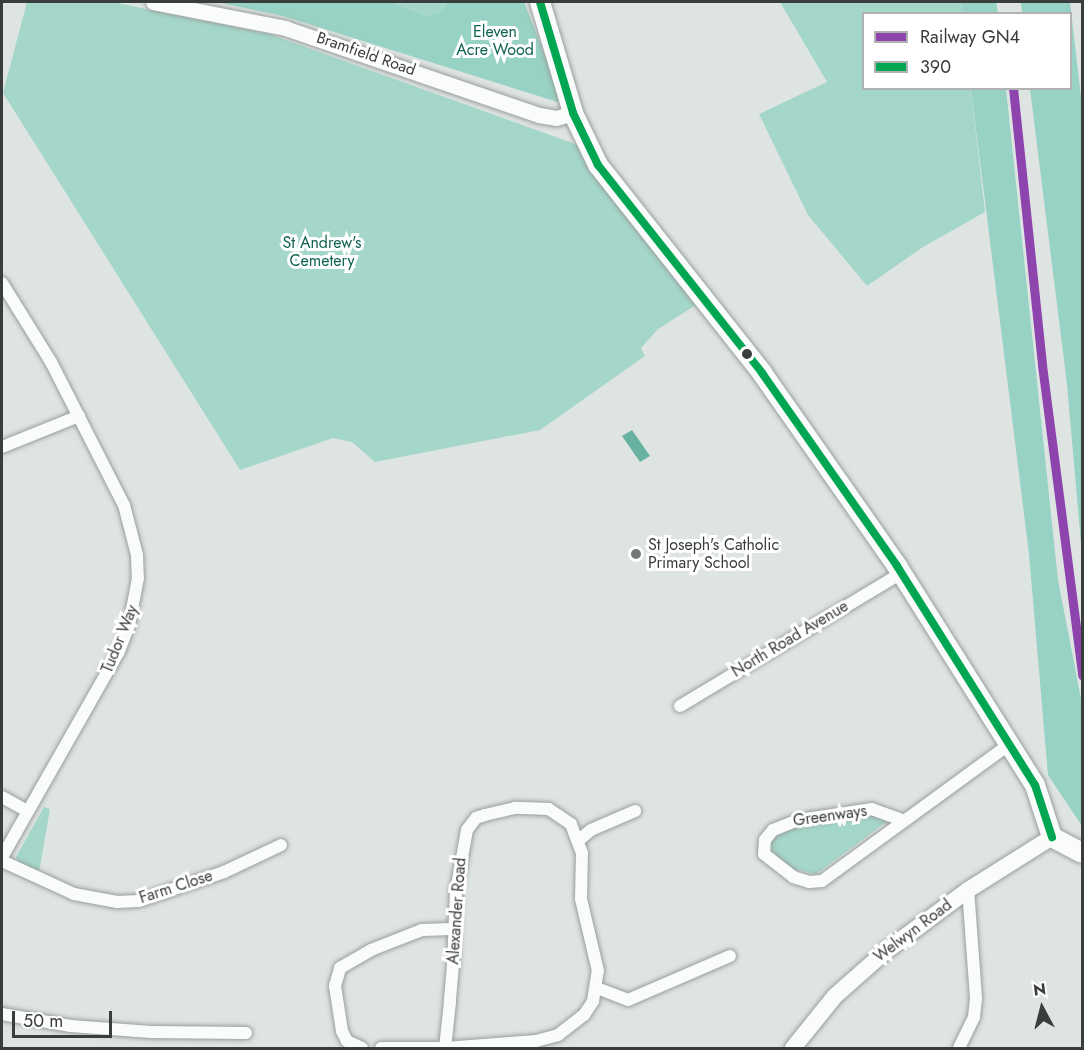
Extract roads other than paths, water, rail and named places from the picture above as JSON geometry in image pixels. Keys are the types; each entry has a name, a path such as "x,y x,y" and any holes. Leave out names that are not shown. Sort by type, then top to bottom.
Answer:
{"main road":[{"path":"540,2 573,114 598,165 762,373 901,573 1035,785 1052,837 1083,854"},
{"name":"Welwyn Road","path":"793,1048 852,980 968,890 1052,837"}],"street":[{"name":"Bramfield Road","path":"153,2 285,28 539,115 556,118 573,114"},
{"name":"Tudor Way","path":"2,283 51,362 79,416 132,526 137,555 136,599 118,653 2,859"},
{"path":"2,447 79,416"},
{"name":"North Road Avenue","path":"680,706 901,573"},
{"name":"Greenways","path":"902,820 872,809 791,821 773,830 765,840 764,854 793,878 809,882 822,881 902,820 1010,744"},
{"path":"2,797 27,811"},
{"name":"Alexander Road","path":"445,1048 453,965 452,929 462,843 467,830 476,818 515,808 549,808 571,824 580,839"},
{"path":"381,1048 445,1048 514,1044 558,1035 585,1015 597,987 598,972 581,899 580,839 591,830 635,811"},
{"name":"Farm Close","path":"2,859 74,894 117,902 138,901 224,872 281,844"},
{"path":"959,1048 974,1017 976,998 968,890"},
{"path":"362,1048 348,1041 342,1031 335,986 340,968 371,950 422,930 452,929"},
{"path":"597,987 628,1000 730,956"},
{"path":"2,1014 71,1026 151,1032 246,1033"}],"rail line":[{"name":"GN4","path":"1013,90 1042,365 1082,675"}],"place":[{"name":"St Joseph's Catholic Primary School","path":"636,554"}],"park label":[{"name":"Eleven Acre Wood","path":"495,41"},
{"name":"St Andrew's Cemetery","path":"322,252"}]}
